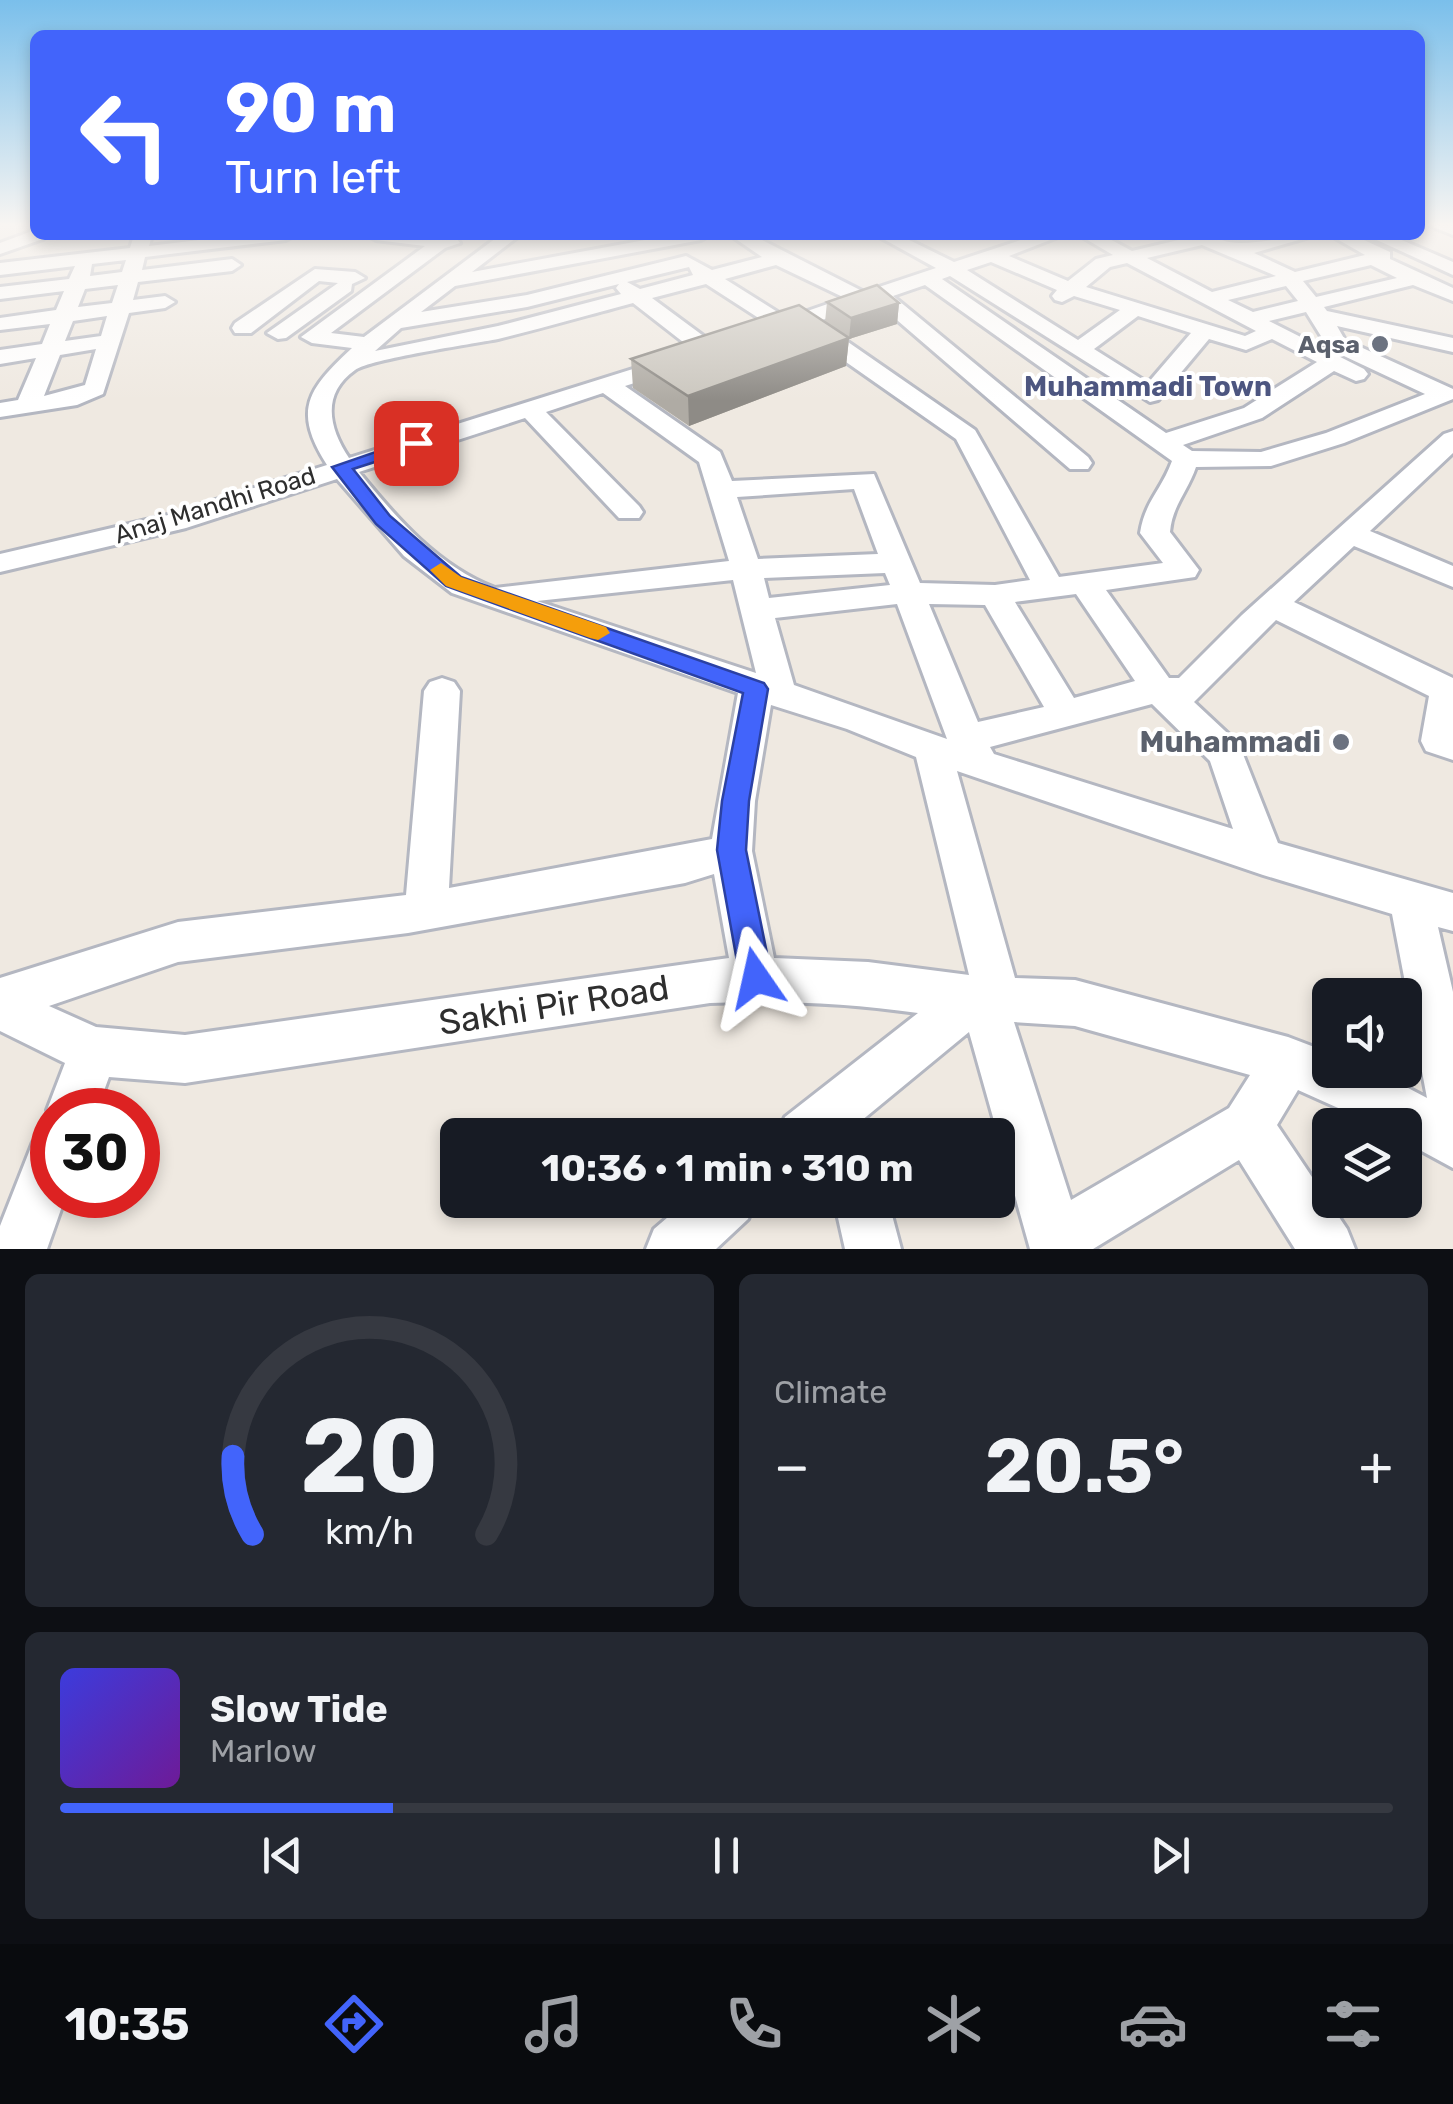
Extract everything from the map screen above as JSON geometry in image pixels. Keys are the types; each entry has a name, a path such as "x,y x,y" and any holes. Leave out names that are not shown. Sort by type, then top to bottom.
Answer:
{"street":[{"path":"68,284 10,292 2,327 165,302"},
{"path":"28,406 77,284"},
{"path":"0,410 91,394 126,284"},
{"path":"243,328 302,284"},
{"path":"278,333 346,284"},
{"path":"312,338 385,284"},
{"path":"449,284 358,354 330,380 316,404 320,433 341,467 383,520 454,582 767,692 959,750 1264,857 1432,906 1453,1103"},
{"path":"397,322 527,301 590,284"},
{"path":"622,284 709,351"},
{"path":"220,324 312,338 358,354 499,332 683,284"},
{"path":"722,284 794,323 966,435 1050,589"},
{"path":"840,284 871,297 1078,463"},
{"name":"Anaj Mandhi Road","path":"0,563 176,522 909,284"},
{"path":"954,284 1174,451 1262,460 1449,393"},
{"path":"962,284 1028,316 1150,395 1206,329"},
{"path":"1061,284 1246,342 1274,331"},
{"path":"1028,316 1078,284"},
{"path":"1185,284 1453,424"},
{"path":"1210,298 1265,284"},
{"path":"1295,284 1337,344 1449,393"},
{"path":"1252,319 1316,309 1395,284"},
{"path":"1429,284 1453,295"},
{"path":"1080,349 1136,308"},
{"path":"1316,309 1453,346"},
{"path":"1415,336 1453,320"},
{"path":"0,356 108,341"},
{"path":"1174,451 1253,414 1333,362"},
{"path":"607,385 711,458 746,568 767,692 736,801 731,850 756,978"},
{"path":"528,407 628,512"},
{"path":"959,750 1100,700 1158,689 1187,691 1273,605 1453,438"},
{"path":"755,610 909,593 995,595 1184,570 1155,533 1158,508 1176,488 1174,451"},
{"path":"722,490 864,480 909,593 959,750 985,999 1056,1244 1246,1126 1288,1061"},
{"path":"1351,534 1453,577"},
{"path":"493,595 746,568 896,564"},
{"path":"1086,585 1158,689 1226,754 1264,857"},
{"path":"995,595 1066,714"},
{"path":"1273,605 1448,690 1439,741 1453,746"},
{"path":"426,910 442,692"},
{"path":"0,1003 178,942 426,910 685,864 731,850"},
{"name":"Sakhi Pir Road","path":"0,1003 94,1051 184,1059 710,981 756,978 1074,1003 1288,1061 1374,1095 1453,1142"},
{"path":"833,1118 985,999"},
{"path":"80,1088 94,1051"},
{"path":"1246,1126 1326,1249"},
{"path":"19,1249 31,1218"},
{"path":"674,1249 709,1218"},
{"path":"865,1218 873,1249"}],"building":[{"path":"877,285 899,303 851,318 827,302"},
{"path":"799,305 849,338 688,396 631,359"}],"slow traffic":[{"path":"441,570 454,582 598,633"}],"place":[{"name":"Aqsa","path":"1380,344"},
{"name":"Muhammadi","path":"1341,742"}],"district":[{"name":"Muhammadi Town","path":"1148,386"}],"route":[{"path":"416,443 341,467 383,520 454,582 756,689 731,850 756,978"}]}
